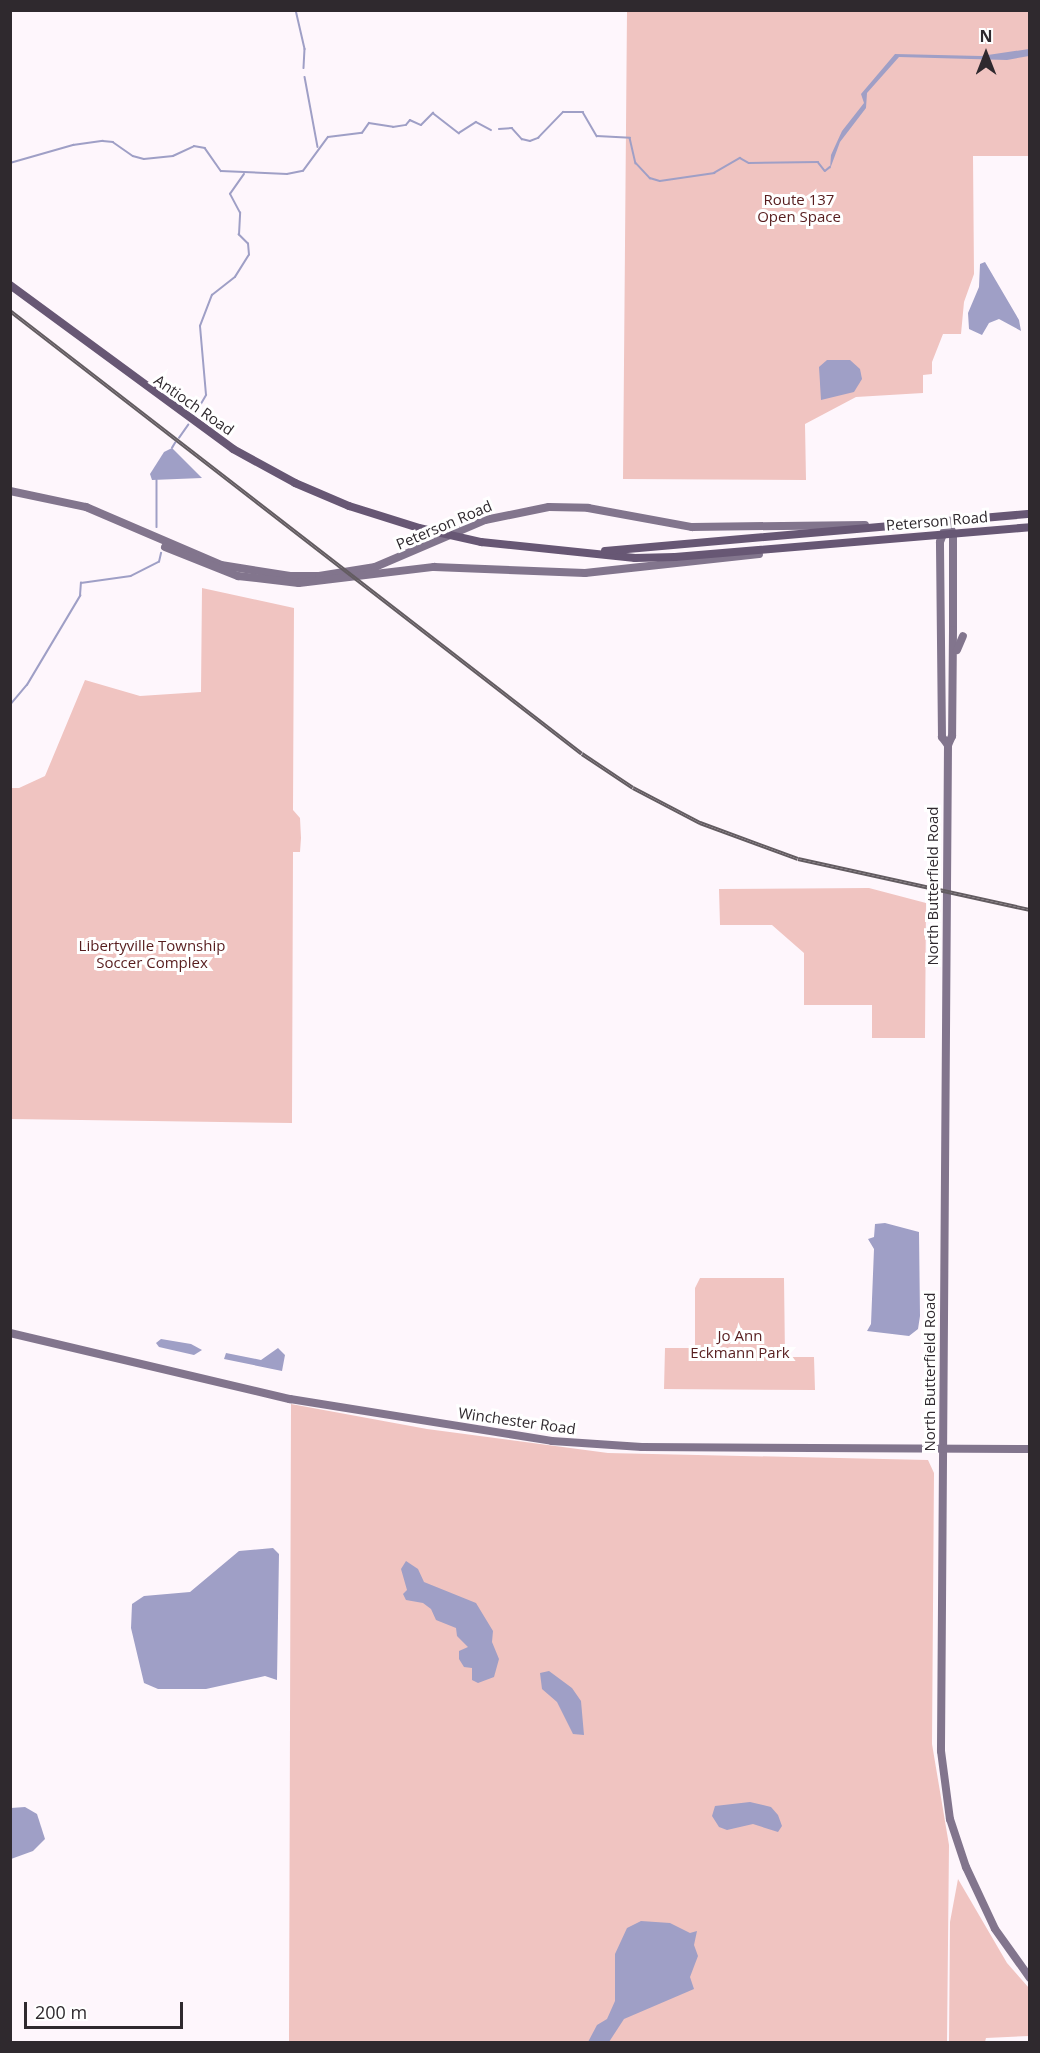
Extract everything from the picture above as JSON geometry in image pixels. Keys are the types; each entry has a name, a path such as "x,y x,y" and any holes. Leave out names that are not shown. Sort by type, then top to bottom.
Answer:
{"main road":[{"name":"Antioch Road","path":"10,285 233,449 295,483 380,516 419,528 481,542 587,552"},
{"name":"Peterson Road","path":"10,491 86,507 221,565 290,576 319,576 375,567 485,520 549,507 588,508 692,527 896,525"},
{"name":"Peterson Road","path":"86,507 213,569 266,581 299,583 434,567 585,573 848,542"},
{"name":"Peterson Road","path":"587,552 1029,514"},
{"name":"North Butterfield Road","path":"948,521 953,534 953,630 952,736 948,745 940,1726 947,1797 955,1838 986,1911 1029,1978"},
{"name":"North Butterfield Road","path":"948,521 942,535 941,648 942,737 948,745"},
{"name":"Peterson Road","path":"587,552 675,557 1029,527"},
{"path":"941,648 953,630"},
{"path":"952,699 958,640 963,636"},
{"name":"Winchester Road","path":"10,1333 290,1399 552,1441 664,1448 1029,1449"}],"green space":[{"name":"Route 137 Open Space","path":"627,11 1029,11 1029,156 973,156 974,274 964,302 961,334 943,334 932,362 932,374 923,375 923,393 856,397 805,424 806,480 623,479"},
{"name":"Libertyville Township Soccer Complex","path":"202,588 294,608 293,810 300,818 301,838 300,852 293,852 292,1123 11,1119 11,788 19,788 45,776 85,680 140,696 201,692"},
{"path":"869,888 926,903 925,1038 872,1038 872,1005 804,1005 804,953 772,925 720,925 719,889"},
{"name":"Jo Ann Eckmann Park","path":"700,1278 784,1278 785,1357 814,1357 815,1390 664,1389 665,1348 695,1348 695,1288"},
{"path":"291,1404 427,1429 608,1453 928,1460 934,1473 932,1744 949,1845 947,2042 289,2042"},
{"path":"958,1879 1007,1963 1029,1988 1029,2036 986,2038 985,2042 949,2042 950,1922"}],"water":[{"path":"1029,49 1029,56 1007,60 899,57 867,93 866,108 840,142 830,169 831,155 842,131 864,103 861,94 895,54 981,56"},
{"path":"985,262 1019,320 1021,331 999,319 989,323 982,335 969,329 968,313 979,287 980,264"},
{"path":"827,360 850,360 860,369 862,379 854,392 821,400 819,367"},
{"path":"172,448 202,478 152,480 150,474 164,452"},
{"path":"885,1223 919,1232 920,1316 918,1329 909,1336 867,1331 871,1324 874,1249 868,1239 874,1237 875,1224"},
{"path":"161,1339 191,1344 202,1350 194,1355 159,1347 156,1343"},
{"path":"278,1348 285,1355 282,1371 224,1359 226,1353 261,1360"},
{"path":"273,1548 279,1554 277,1680 265,1676 206,1689 158,1689 144,1683 131,1628 132,1604 144,1596 190,1592 239,1551"},
{"path":"406,1561 418,1569 424,1582 476,1603 493,1631 492,1642 499,1659 494,1677 478,1683 472,1680 472,1668 464,1667 459,1659 459,1651 468,1647 457,1636 456,1628 436,1620 431,1609 423,1603 406,1600 403,1594 407,1590 401,1569"},
{"path":"549,1671 572,1688 581,1701 584,1735 573,1734 557,1702 542,1689 540,1673"},
{"path":"750,1802 771,1807 778,1815 782,1826 778,1832 753,1824 727,1830 719,1827 712,1816 715,1806"},
{"path":"25,1807 37,1814 45,1839 33,1851 11,1859 11,1808"},
{"path":"641,1921 670,1923 690,1933 697,1931 694,1945 698,1956 690,1977 694,1989 624,2019 609,2042 588,2042 597,2025 607,2019 615,2001 615,1954 627,1928"}],"waterway":[{"path":"296,10 305,49 304,68"},
{"path":"305,77 318,147"},
{"path":"499,129 512,128 522,139 530,141 538,138 563,112 583,112 597,136 630,138 636,163 650,178 660,181 714,173 740,158 749,163 818,162 825,171 830,167"},
{"path":"10,163 73,145 103,141 113,142 133,156 144,159 173,156 194,146 205,148 221,171 287,174 303,171 328,137 362,133 369,123 393,127 406,125 410,120 421,125 433,113 459,133 476,122 491,130"},
{"path":"194,416 206,395 200,326 212,295 235,277 249,255 248,244 239,235 240,213 230,194 244,174"},
{"path":"179,438 188,425"},
{"path":"172,448 175,443"},
{"path":"157,480 157,527"},
{"path":"10,705 27,685 80,596 81,583 131,576 159,562 161,553"}],"railway":[{"path":"10,311 582,754 633,788 700,823 798,859 1030,910"}]}
